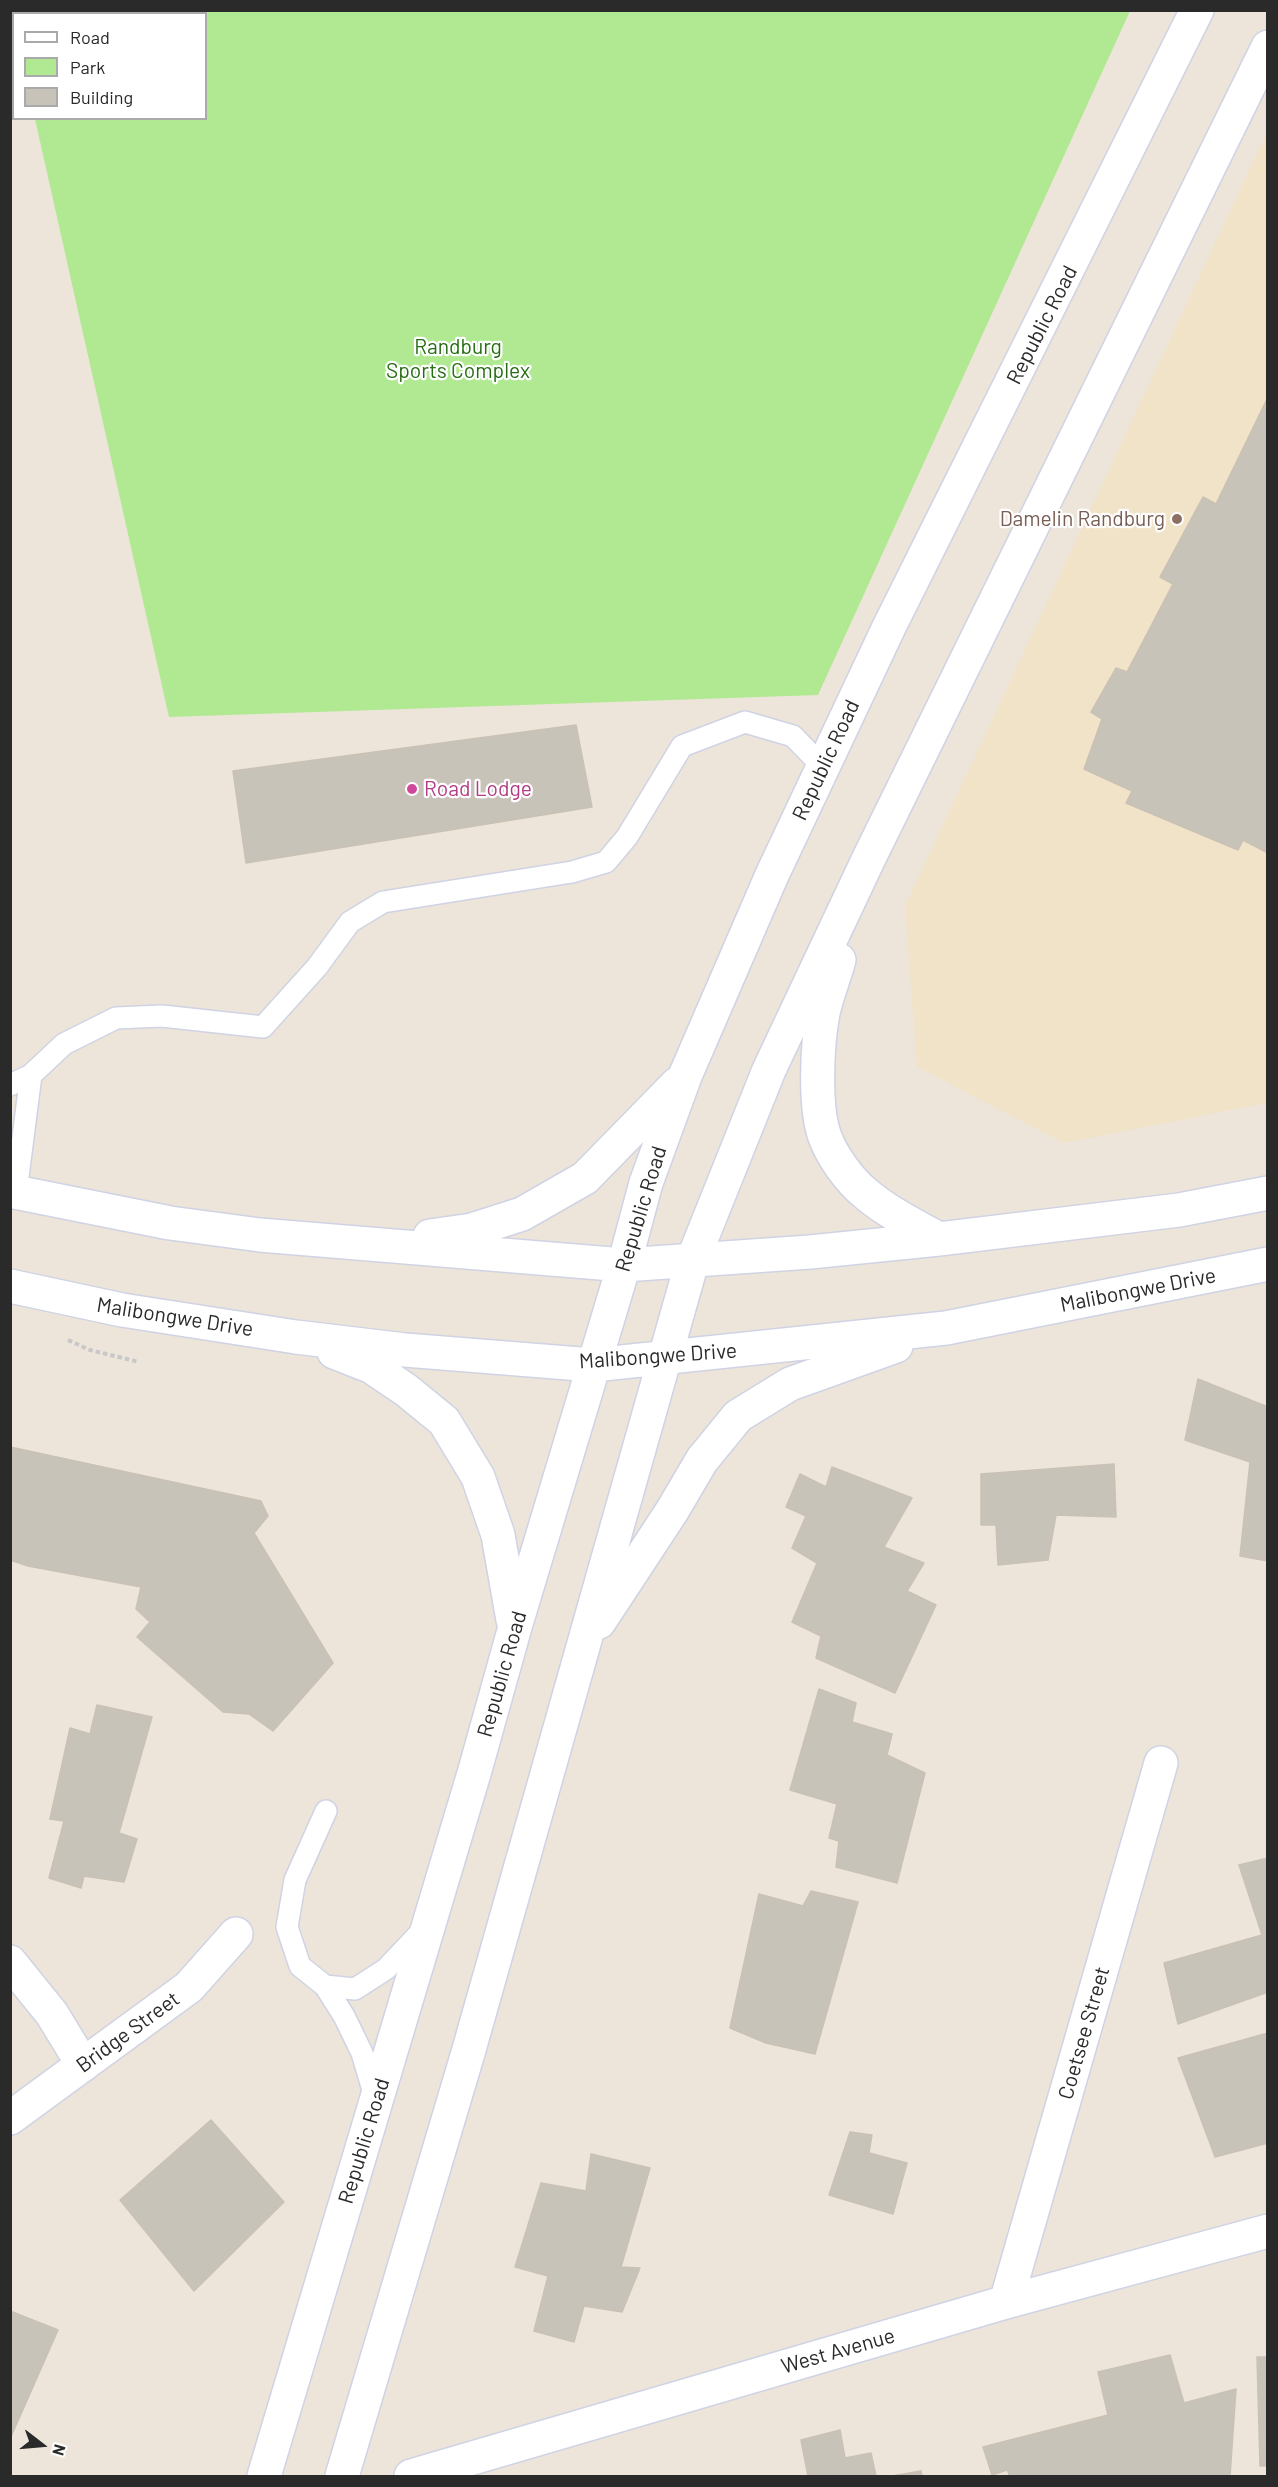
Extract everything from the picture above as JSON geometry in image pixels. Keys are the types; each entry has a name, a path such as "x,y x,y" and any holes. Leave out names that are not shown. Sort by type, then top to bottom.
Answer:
{"main road":[{"name":"Republic Road","path":"264,2476 475,1770 515,1627 624,1265 646,1183 685,1076 822,766 1197,10"},
{"path":"342,2476 468,2053 692,1262 769,1070 869,858 1268,48"},
{"path":"869,858 823,1014 818,1103 825,1137 842,1166 864,1192 889,1211 939,1239"},
{"path":"367,1245 472,1230 522,1214 585,1178 685,1076"},
{"path":"13,1192 170,1223 367,1245 624,1265 692,1262 939,1239 1179,1210 1268,1193"},
{"name":"Malibongwe Drive","path":"10,1286 122,1310 296,1337 405,1350 593,1365 946,1328 1268,1264"},
{"path":"585,1643 672,1511 702,1460 738,1416 790,1384 946,1328"},
{"path":"296,1337 372,1367 406,1390 444,1421 478,1477 498,1535 515,1627"},
{"name":"Coetsee Street","path":"1006,2302 1161,1763"},
{"name":"Bridge Street","path":"10,2118 189,1987 236,1934"},
{"path":"10,1962 52,2014 83,2065"},
{"name":"West Avenue","path":"411,2476 1006,2302 1268,2231"}],"lane":[{"path":"10,1085 31,1076 63,1044 116,1018 162,1016 263,1027 317,967 350,922 383,902 572,872 606,862 627,837 682,746 745,723 793,736 822,766"},
{"path":"13,1192 31,1076"},
{"path":"326,1811 295,1880 287,1927 300,1966 325,1986 344,2016 362,2053 376,2104"},
{"path":"325,1986 355,1989 386,1969 428,1926"}],"shaded area":[{"name":"Damelin Randburg","path":"1267,132 1267,1103 1064,1143 917,1067 905,906"}],"green space":[{"name":"Randburg Sports Complex","path":"11,10 1130,11 818,695 169,717 35,120 207,120 207,12 12,12 12,16"}],"building":[{"path":"1268,397 1268,853 1243,840 1238,850 1126,803 1132,791 1084,769 1102,719 1091,712 1116,668 1127,672 1173,584 1160,577 1203,497 1216,504"},
{"name":"Road Lodge","path":"576,725 592,807 246,863 233,771"},
{"path":"1198,1379 1268,1407 1268,1561 1240,1556 1250,1462 1185,1440"},
{"path":"10,1447 261,1501 268,1516 254,1533 333,1663 273,1731 249,1714 223,1712 137,1637 150,1622 136,1609 141,1587 28,1566 10,1560"},
{"path":"1114,1464 1116,1517 1056,1515 1048,1560 998,1565 996,1525 981,1525 981,1474"},
{"path":"832,1467 912,1498 884,1547 924,1563 907,1591 936,1605 895,1693 816,1658 821,1636 792,1622 817,1563 792,1548 806,1516 786,1507 800,1474 826,1487"},
{"path":"819,1689 856,1703 852,1722 892,1734 887,1755 925,1773 897,1883 836,1867 839,1841 829,1838 837,1804 790,1790"},
{"path":"97,1705 152,1717 119,1833 137,1839 124,1882 84,1876 81,1888 49,1878 64,1821 50,1819 70,1728 90,1734"},
{"path":"1268,1858 1268,1992 1178,2024 1164,1963 1262,1935 1239,1865"},
{"path":"811,1891 858,1902 815,2054 766,2043 730,2028 759,1894 803,1906"},
{"path":"1268,2033 1268,2143 1215,2157 1178,2058"},
{"path":"211,2120 284,2202 194,2291 120,2200"},
{"path":"850,2132 872,2135 869,2153 907,2163 893,2214 829,2195"},
{"path":"591,2154 650,2168 621,2267 640,2268 622,2312 584,2306 574,2342 534,2331 548,2276 515,2267 541,2183 586,2191"},
{"path":"10,2311 58,2330 10,2439"},
{"path":"1170,2355 1184,2403 1236,2389 1230,2476 1010,2476 1007,2470 992,2475 983,2447 1108,2415 1098,2372"},
{"path":"1257,2357 1268,2357 1268,2466 1260,2466"},
{"path":"840,2430 845,2458 871,2453 876,2476 808,2476 801,2440"},
{"path":"921,2471 922,2476 892,2476"}],"place":[{"name":"Damelin Randburg","path":"1177,519"},
{"name":"Road Lodge","path":"412,789"}]}
